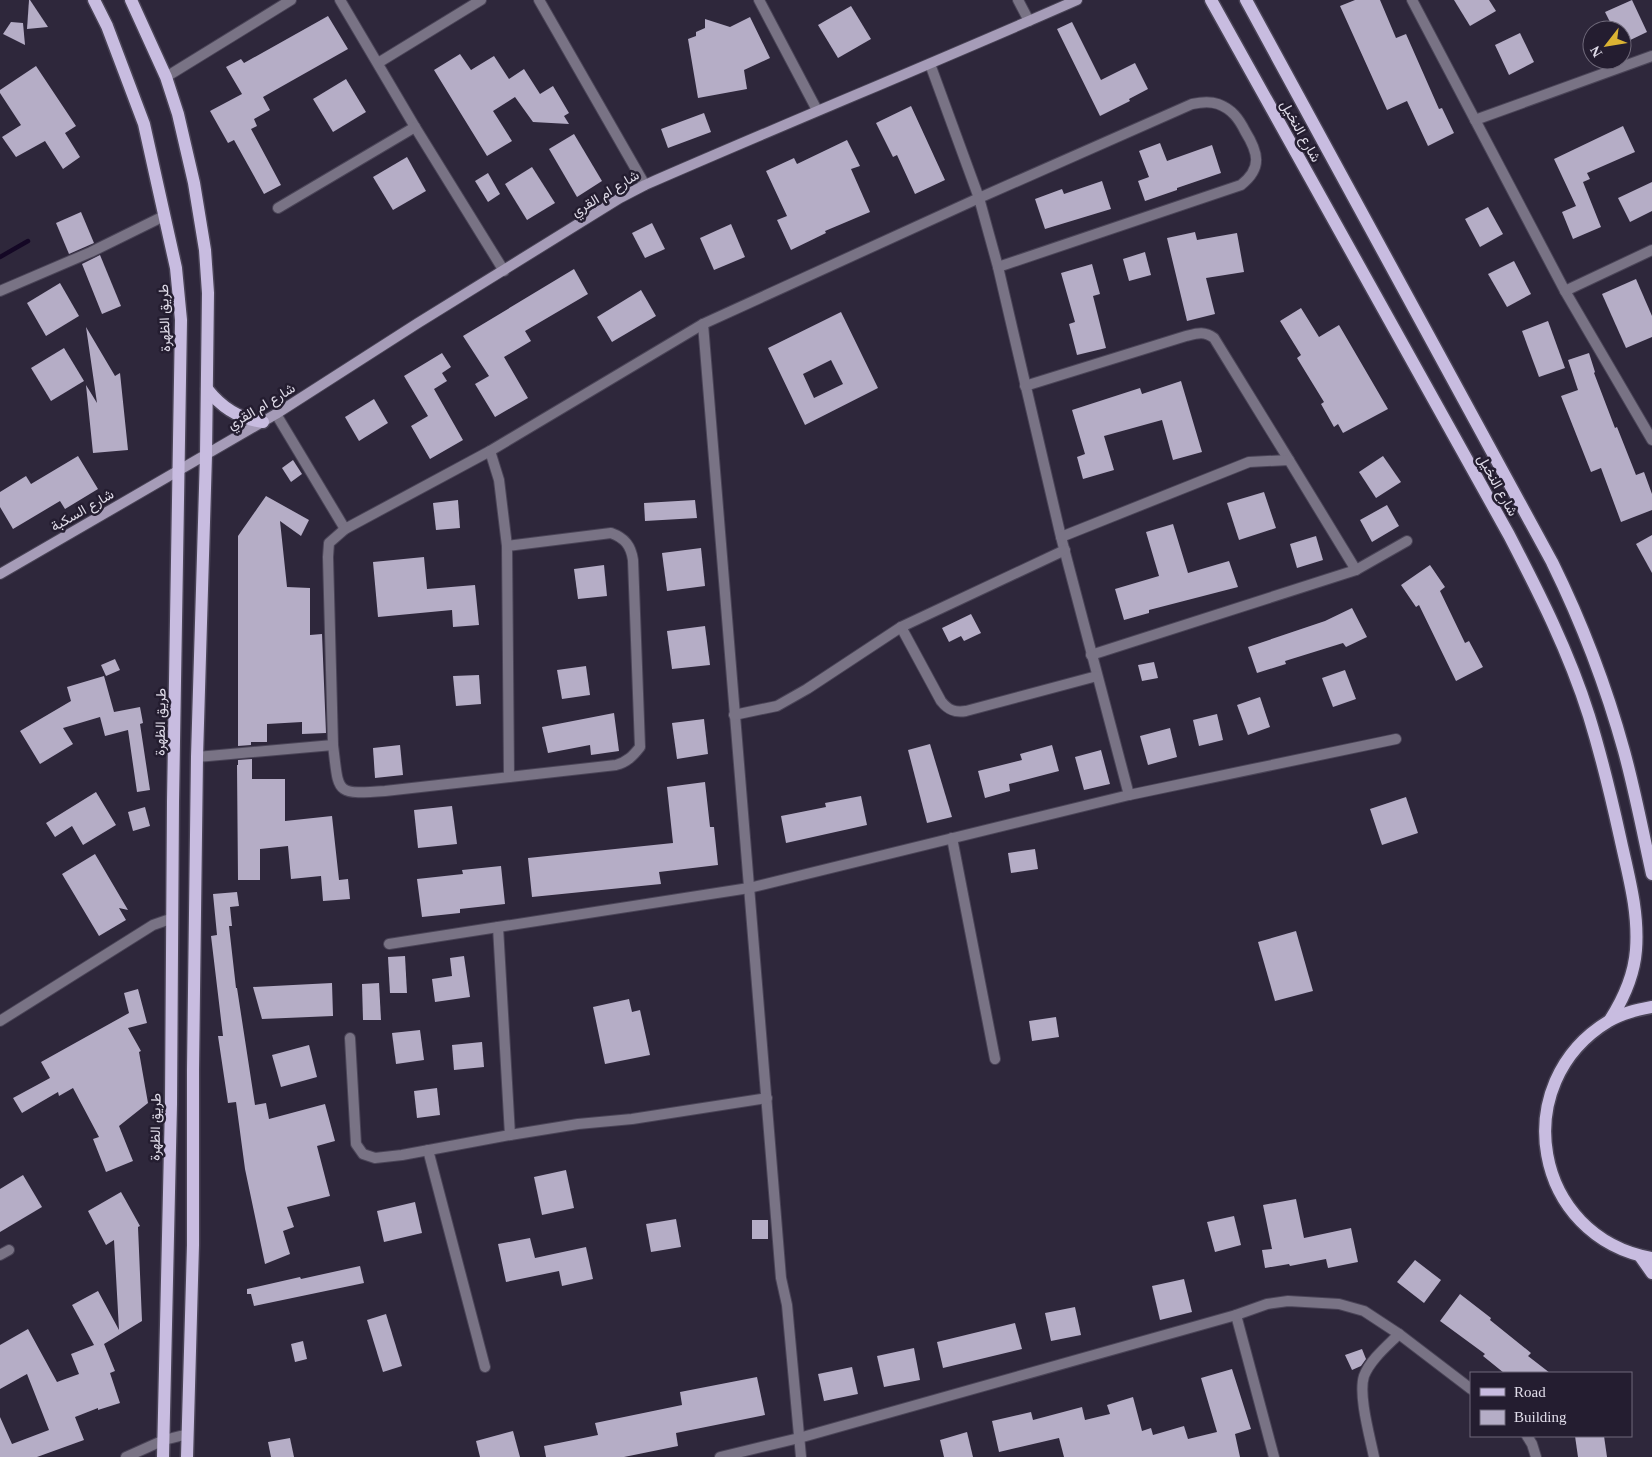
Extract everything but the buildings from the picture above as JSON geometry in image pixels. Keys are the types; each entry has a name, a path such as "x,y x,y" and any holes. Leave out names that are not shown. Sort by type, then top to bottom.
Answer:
{"main road":[{"name":"طريق الظهرة","path":"94,0 107,26 144,124 176,268 181,320 171,1104 164,1457"},
{"path":"131,0 166,77 178,114 194,183 205,250 208,293 206,455 197,757 193,1245 187,1457"},
{"name":"شارع النخيل","path":"1211,0 1508,535 1543,600 1570,663 1588,715 1610,794 1634,902 1637,927 1636,952 1631,976 1623,1000 1610,1020"},
{"name":"شارع النخيل","path":"1246,0 1552,562 1573,605 1590,648 1624,751 1652,874"},
{"path":"207,389 214,398 231,412 263,422"},
{"path":"1652,1007 1632,1011 1610,1020 1574,1050 1560,1070 1550,1092 1545,1116 1544,1141 1552,1174 1558,1189 1571,1210 1585,1226 1602,1239 1620,1249 1646,1257 1652,1273"}],"street":[{"path":"166,77 291,0"},
{"path":"340,0 415,128 504,271"},
{"path":"378,63 481,0"},
{"path":"539,0 645,185"},
{"path":"759,0 817,110"},
{"path":"1018,0 1029,21"},
{"name":"شارع ام القري","path":"179,470 276,414 418,323 620,198 645,185 817,110 930,64 1077,0"},
{"path":"1412,0 1565,291 1651,436"},
{"path":"1475,120 1652,56"},
{"path":"930,64 979,198 998,267 1061,537 1129,795"},
{"path":"507,546 610,533 620,536 629,545 633,560 640,747 626,762 616,765 384,791 351,793 340,787 333,745 329,543 345,529 490,451 703,324 979,198 1192,104 1200,102 1218,104 1234,114 1255,150 1256,158 1252,174 1248,180 1234,189 998,267"},
{"path":"278,208 415,128"},
{"path":"0,291 91,252 164,216"},
{"path":"1565,291 1652,250"},
{"path":"703,324 781,1278 787,1305 801,1457"},
{"path":"1025,386 1200,332 1208,334 1214,338 1356,570"},
{"path":"276,414 345,529"},
{"path":"490,451 499,480 507,546 509,777"},
{"path":"1061,537 1249,462 1289,460"},
{"name":"شارع السكبة","path":"0,574 179,470"},
{"path":"1091,655 1356,570 1407,541"},
{"path":"734,715 777,706 793,698 901,627 1065,550"},
{"path":"901,627 941,701 948,709 954,711 966,710 1097,676"},
{"path":"390,944 749,888 1129,795 1396,739"},
{"path":"197,757 333,745"},
{"path":"952,838 995,1058"},
{"path":"0,1021 153,925 172,918"},
{"path":"498,927 510,1135"},
{"path":"350,1038 356,1144 363,1154 375,1158 402,1155 578,1124 632,1119 767,1098"},
{"path":"428,1150 486,1368"},
{"path":"720,1457 800,1438 1236,1315 1267,1304 1288,1301 1339,1304 1364,1311 1399,1334 1470,1388"},
{"path":"1236,1315 1274,1457"},
{"path":"1374,1457 1362,1392 1364,1376 1373,1361 1399,1334"},
{"path":"126,1457 164,1440 188,1434"},
{"path":"1528,1437 1536,1457"}],"waterway":[{"path":"0,257 28,241"}]}
